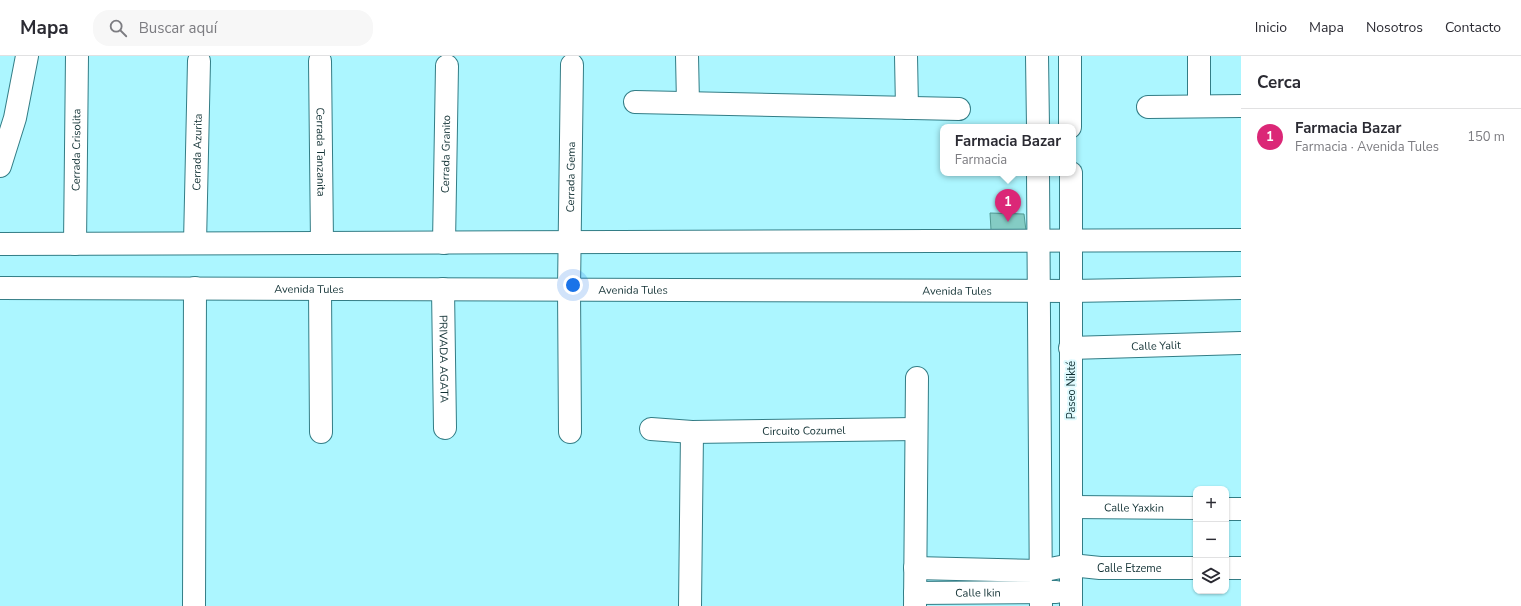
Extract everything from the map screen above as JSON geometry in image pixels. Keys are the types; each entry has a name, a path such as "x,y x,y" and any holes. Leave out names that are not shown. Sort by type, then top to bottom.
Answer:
{"street":[{"path":"0,166 16,118 27,56"},
{"name":"Cerrada Crisolita","path":"75,244 77,56"},
{"path":"687,56 688,103"},
{"path":"906,56 907,108"},
{"path":"1037,56 1038,124"},
{"path":"1070,56 1070,124"},
{"path":"1199,56 1199,106"},
{"name":"Cerrada Azurita","path":"195,243 199,61"},
{"name":"Cerrada Tanzanita","path":"320,61 322,243"},
{"name":"Cerrada Gema","path":"570,432 569,289 572,65"},
{"name":"Cerrada Granito","path":"444,243 447,66"},
{"path":"635,102 959,108"},
{"path":"1148,107 1241,106"},
{"path":"1038,176 1041,599"},
{"name":"Paseo Nikté","path":"1071,176 1071,599"},
{"path":"0,244 570,243 1039,239 1241,240"},
{"name":"Avenida Tules","path":"0,288 1071,291 1241,288"},
{"path":"194,606 195,288"},
{"path":"320,289 321,432"},
{"name":"PRIVADA AGATA","path":"443,289 445,428"},
{"name":"Calle Yalit","path":"1070,348 1241,343"},
{"path":"915,600 917,378"},
{"name":"Circuito Cozumel","path":"651,429 692,432 916,429"},
{"path":"690,606 692,432"},
{"name":"Calle Yaxkin","path":"1072,507 1193,508"},
{"path":"1229,509 1241,509"},
{"path":"915,568 1040,571 1071,565 1100,568"},
{"name":"Calle Etzeme","path":"1071,599 1100,568 1193,568"},
{"path":"1229,568 1241,568"},
{"name":"Calle Ikin","path":"915,600 1071,599"}],"building":[{"path":"990,213 1024,214 1026,231 991,230"}],"place":[{"name":"Farmacia Bazar","path":"1008,222"}]}
